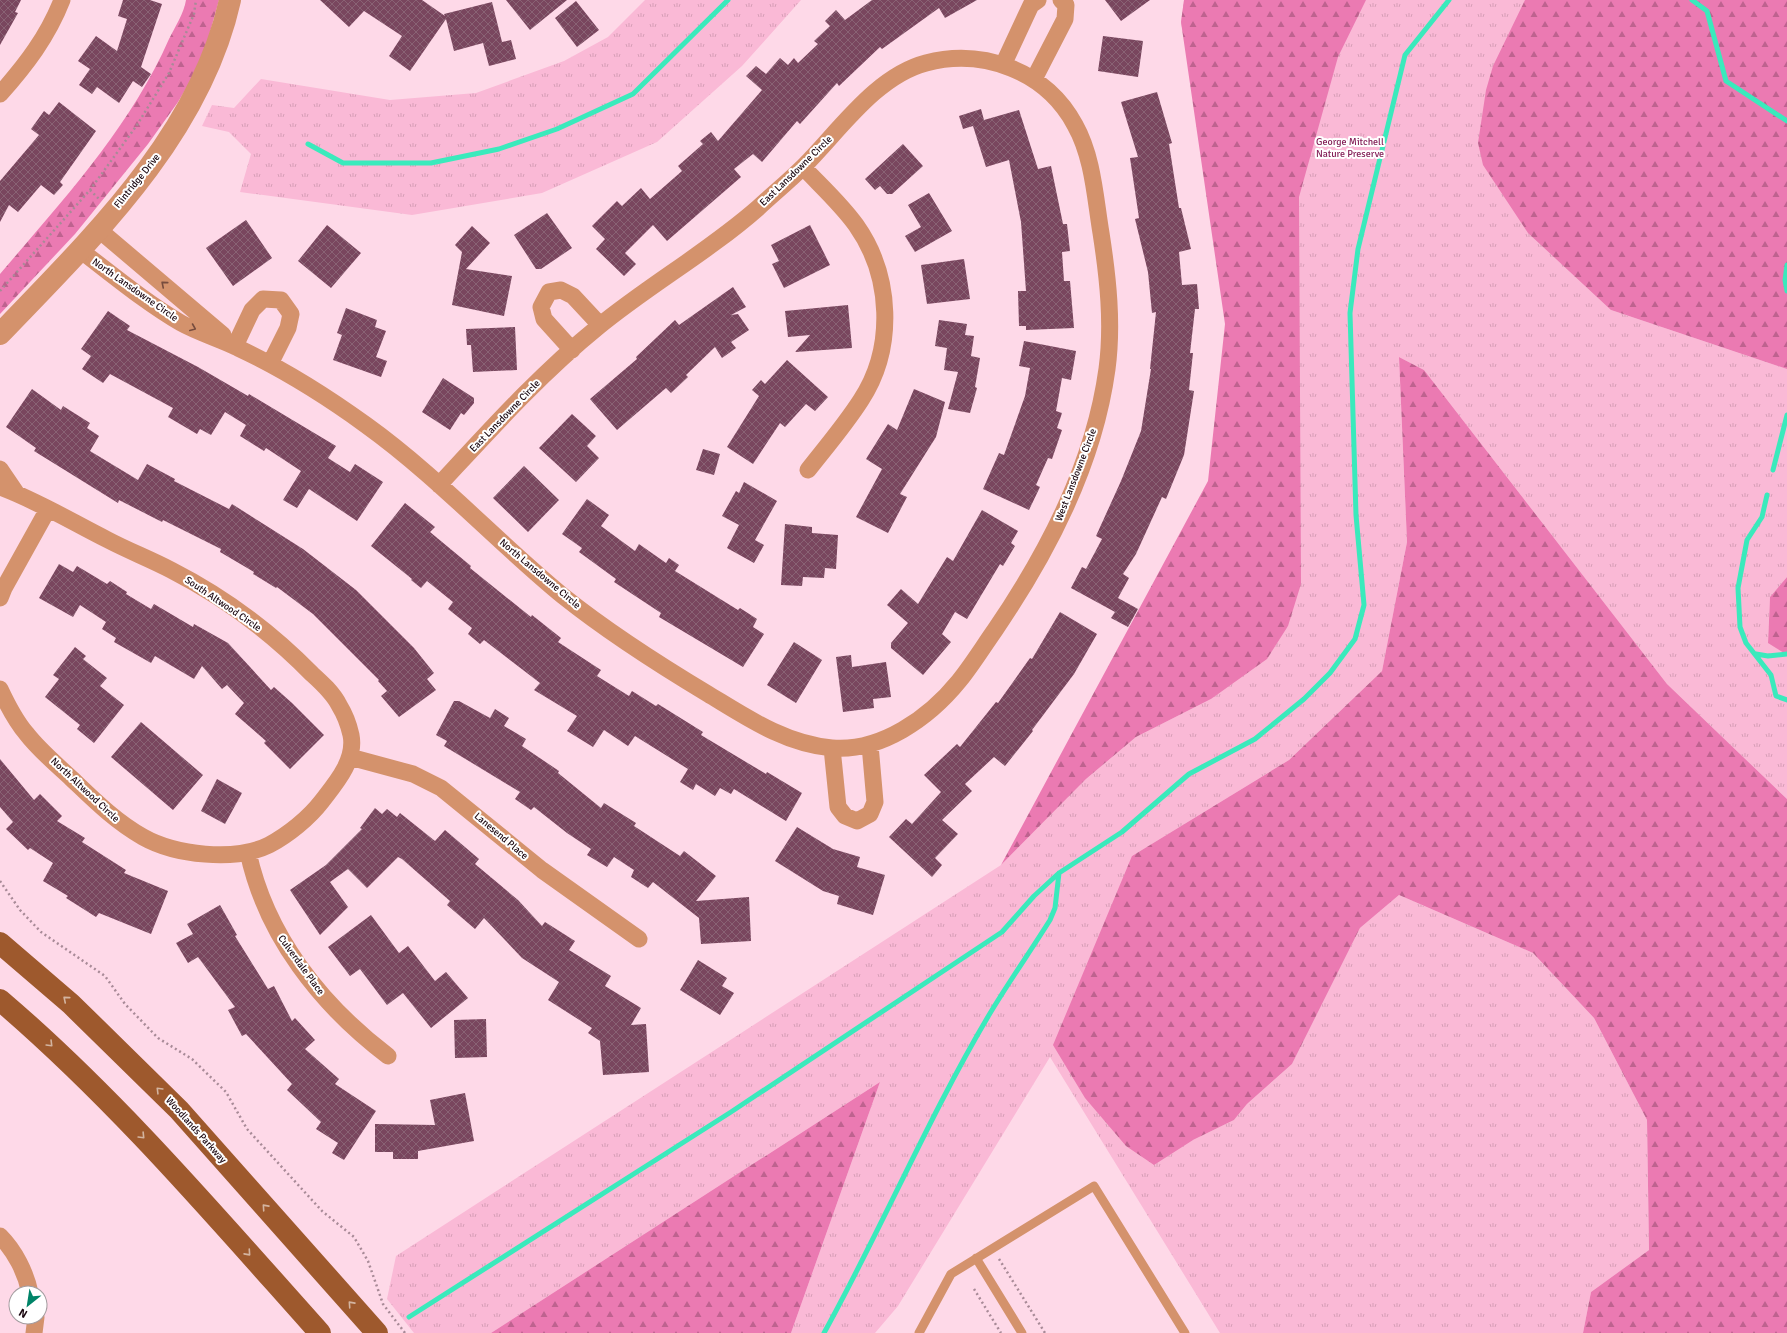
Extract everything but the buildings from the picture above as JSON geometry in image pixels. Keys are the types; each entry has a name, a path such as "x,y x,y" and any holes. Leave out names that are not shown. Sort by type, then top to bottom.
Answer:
{"main road":[{"name":"Woodlands Parkway","path":"0,943 72,1004 179,1110 377,1333"},
{"path":"0,1000 40,1034 144,1137 320,1333"}],"street":[{"path":"0,94 37,49 56,15 62,0"},
{"name":"Flintridge Drive","path":"0,334 80,250 162,150 178,126 196,94 214,53 230,0"},
{"path":"1010,67 1031,5 1038,0"},
{"path":"1034,79 1065,19 1066,5 1061,0"},
{"name":"East Lansdowne Circle","path":"439,485 528,391 572,350 600,325 735,227 803,167 856,110 881,88 902,73 920,64 959,57 987,60 1010,67"},
{"name":"West Lansdowne Circle","path":"850,748 870,745 898,732 916,721 947,695 960,680 1002,619 1042,554 1059,521 1091,439 1100,406 1107,368 1110,308 1106,265 1092,179 1084,144 1073,120 1061,105 1034,79 1010,67"},
{"path":"803,167 857,225 877,266 885,307 881,355 874,374 862,399 808,470"},
{"name":"North Lansdowne Circle","path":"98,229 235,346"},
{"name":"North Lansdowne Circle","path":"80,250 148,301 184,324 235,346 294,377 367,426 439,485 562,595 663,667 788,739 808,745 832,748 850,748"},
{"path":"572,350 544,319 541,307 549,292 561,290 573,296 600,325"},
{"path":"235,346 252,310 263,299 282,300 291,314 288,328 270,364"},
{"name":"South Altwood Circle","path":"0,469 17,494"},
{"name":"South Altwood Circle","path":"0,487 177,573 204,588 267,634 302,663 327,689 340,706 351,736 350,757"},
{"path":"0,598 4,588 48,509"},
{"name":"North Altwood Circle","path":"0,689 8,707 26,734 101,807 122,824 144,838 189,852 215,854 248,852 269,845 307,817 333,786 350,757"},
{"path":"832,748 838,807 845,816 857,820 870,814 875,802 870,745"},
{"name":"Lanesend Place","path":"350,757 414,774 441,788 542,870 639,939"},
{"name":"Culverdale Place","path":"248,852 258,890 267,913 295,960 340,1015 364,1038 388,1056"},
{"path":"0,1236 15,1256 29,1285"}],"lane":[{"path":"919,1333 951,1274 1094,1186 1184,1333"},
{"path":"976,1258 1022,1333"}],"path":[{"path":"0,291 90,190 137,125 169,74 194,14 196,0"},
{"path":"0,881 20,910 41,932 105,976 126,1004 158,1038 192,1059 226,1092 247,1129 322,1211 354,1237 368,1261 383,1304 405,1333"},
{"path":"992,1248 1045,1333"},
{"path":"974,1289 1001,1333"}],"green space":[{"path":"186,0 219,0 202,61 178,102 148,144 75,234 0,314 0,274 70,191 115,133 153,72 181,15"},
{"path":"645,0 801,0 742,66 657,142 542,193 412,215 240,192 251,154 229,132 202,126 212,105 234,108 261,79 390,100 476,93 564,61 608,37"},
{"name":"George Mitchell Nature Preserve","path":"1184,0 1600,0 1611,310 1787,369 1787,577 1770,597 1768,642 1787,655 1787,799 1667,684 1424,370 1399,357 1407,542 1382,671 1289,760 1132,856 1193,1140 1234,1120 1247,1104 1292,1064 1360,928 1399,895 1533,953 1594,1018 1647,1120 1649,1250 1591,1292 1583,1333 1220,1333 1050,1057 898,1306 875,1333 791,1333 880,1082 491,1333 414,1333 387,1299 396,1256 1001,865 1086,779 1136,737 1211,699 1288,626 1181,22"},
{"path":"1184,0 1366,0 1338,57 1299,197 1301,584 1288,626 1267,659 1211,699 1136,737 1086,779 1001,865 1208,481 1225,324 1181,22"},
{"path":"1525,0 1787,0 1787,369 1611,310 1528,233 1483,165 1478,143 1486,90 1493,66"},
{"path":"1399,357 1424,370 1667,684 1787,799 1787,1333 1583,1333 1591,1292 1649,1250 1647,1120 1594,1018 1533,953 1399,895 1360,928 1292,1064 1247,1104 1234,1120 1193,1140 1154,1165 1126,1146 1085,1098 1053,1045 1132,856 1289,760 1382,671 1407,542"},
{"path":"1787,577 1787,655 1768,643 1770,597"},
{"path":"880,1082 791,1333 491,1333"}],"waterway":[{"path":"308,144 343,163 431,163 499,149 557,129 633,94 728,0"},
{"path":"409,1317 731,1112 1002,932 1034,896 1059,873 1122,832 1189,774 1255,739 1304,699 1330,673 1355,639 1364,605 1356,515 1350,313 1358,249 1405,55 1449,0"},
{"path":"1692,0 1707,11 1726,81 1787,121"},
{"path":"1787,265 1785,280 1787,291"},
{"path":"1773,470 1787,415"},
{"path":"1767,495 1762,517 1747,540 1738,588 1740,627 1746,643 1771,675 1776,696 1787,700"},
{"path":"1756,654 1768,656 1787,654"},
{"path":"824,1333 866,1254 925,1133 967,1054 996,1003 1050,920 1055,908 1059,873"}]}
